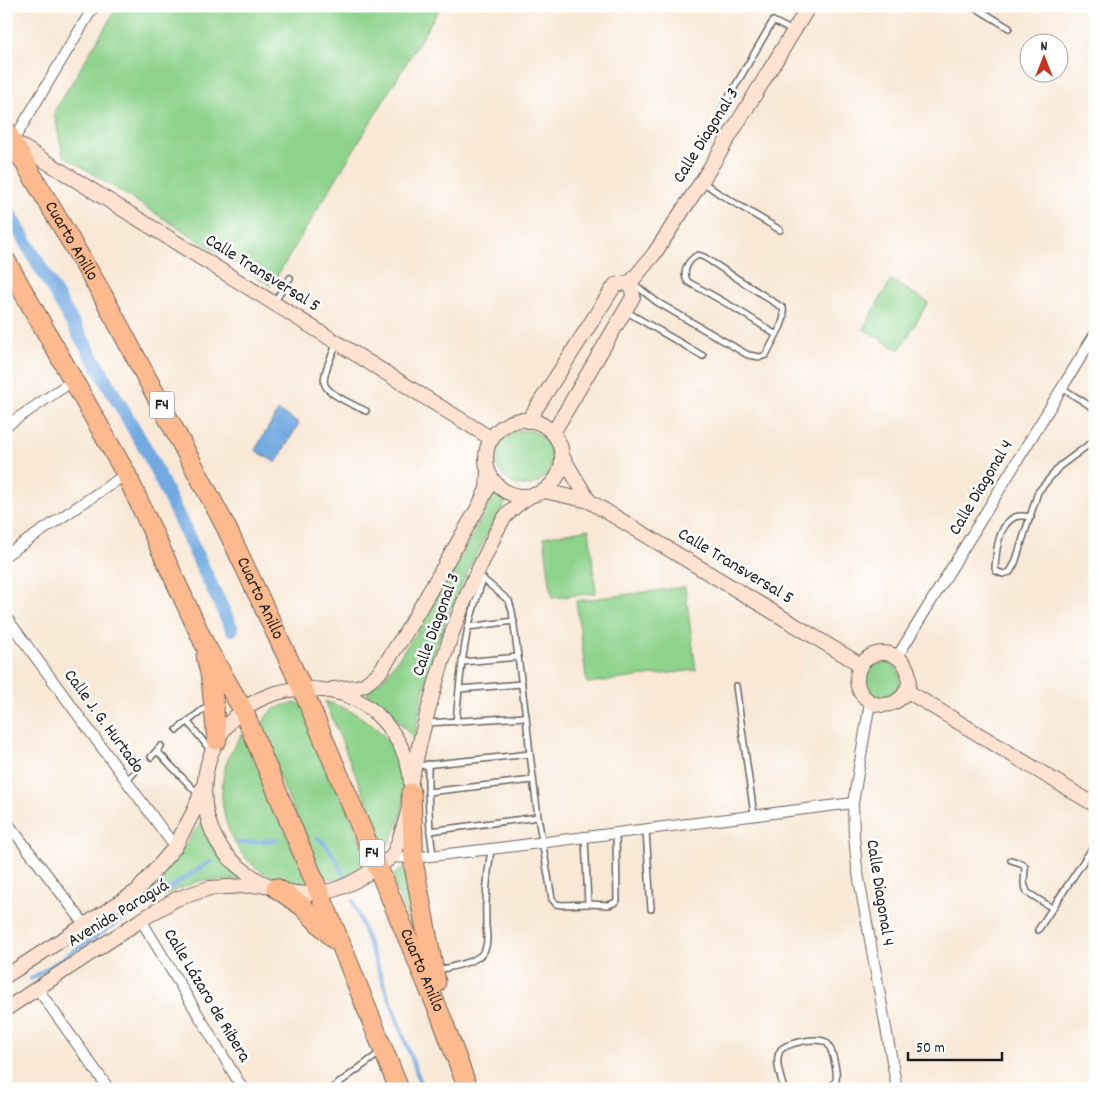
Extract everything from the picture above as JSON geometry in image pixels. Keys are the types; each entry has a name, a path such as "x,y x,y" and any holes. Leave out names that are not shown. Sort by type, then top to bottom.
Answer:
{"highway":[{"name":"Cuarto Anillo","path":"10,136 102,294 226,527 385,861 428,973 442,1019 468,1089"},
{"path":"6,261 126,474 204,643 243,710 320,893 399,1089"},
{"path":"204,643 211,678 214,746"},
{"path":"416,790 413,858 428,973"},
{"path":"270,886 302,906 342,947"}],"main road":[{"name":"Calle Diagonal 3","path":"528,421 615,286 631,282 654,254 702,181 809,6"},
{"name":"Calle Transversal 5","path":"10,136 277,298 337,343 492,439"},
{"path":"553,433 633,296 631,282"},
{"path":"588,327 607,339"},
{"path":"528,421 542,425 553,433 559,444 562,456 558,476 538,493 518,496 506,491 495,483 488,471 486,458 492,439 501,428 514,422 528,421"},
{"name":"Calle Transversal 5","path":"562,456 589,501"},
{"name":"Calle Diagonal 3","path":"327,690 364,685 379,673 405,634 479,506 487,489 488,471"},
{"name":"Calle Transversal 5","path":"538,493 589,501 861,665"},
{"name":"Calle Diagonal 3","path":"416,790 421,765 424,724 436,677 466,594 480,576 504,518 515,506 538,493"},
{"path":"890,654 897,657 903,662 909,676 907,691 895,703 886,706 870,702 858,690 856,681 861,665 873,655 890,654"},
{"path":"302,688 327,690 361,703 388,726 405,758 416,790 408,814 385,861 360,879 341,888 320,893 291,893 270,886 238,867 218,843 206,814 202,789 208,761 214,746 228,724 243,710 261,699 274,694 302,688"},
{"path":"907,691 1095,805"},
{"name":"Avenida Paraguá","path":"6,976 86,926 137,891 174,847 202,789"},
{"name":"Avenida Paraguá","path":"6,1009 176,899 210,888 270,886"}],"street":[{"path":"10,136 94,6"},
{"name":"Calle Diagonal 4","path":"897,657 1095,334"},
{"path":"6,426 74,380"},
{"path":"6,555 126,474"},
{"name":"Calle J. G. Hurtado","path":"6,617 174,847"},
{"name":"Calle Diagonal 4","path":"870,702 853,802 854,835 857,868 897,1089"},
{"path":"385,861 585,838 853,802"},
{"path":"6,821 86,926"},
{"name":"Calle Lázaro de Ribera","path":"141,920 243,1089"},
{"path":"37,988 109,1089"}],"lane":[{"path":"973,6 1009,28"},
{"path":"723,107 774,21 794,31"},
{"path":"702,181 718,193 780,230"},
{"path":"631,282 657,302 748,355 760,358 766,354 776,335 784,316 783,308 704,257 698,255 692,258 685,271 685,278 688,282 726,302 776,335"},
{"path":"624,311 703,356"},
{"path":"337,343 324,376 325,385 332,393 366,411"},
{"path":"1062,388 1095,409"},
{"path":"1031,517 1014,517 1005,526 996,546 995,568 1000,573 1010,572 1015,563 1031,517 1038,492 1060,466 1095,440"},
{"path":"456,722 462,662 480,576 509,602 514,621 538,817 552,899 556,904 609,905 616,902 616,834"},
{"path":"468,627 514,621"},
{"path":"462,662 518,657"},
{"path":"459,689 522,684"},
{"path":"736,686 754,816"},
{"path":"177,730 213,701"},
{"path":"424,724 526,717"},
{"path":"188,722 214,746"},
{"path":"150,757 159,748 202,789"},
{"path":"421,765 530,754"},
{"path":"126,781 134,773"},
{"path":"433,856 430,831 416,790 534,780"},
{"path":"430,831 538,817"},
{"path":"646,830 651,909"},
{"path":"585,838 588,904"},
{"path":"1038,930 1095,844"},
{"path":"428,973 456,966 481,956 485,949 487,939 486,887 492,849"},
{"path":"1011,860 1023,864 1025,867 1024,883 1027,892 1052,908"},
{"path":"784,1089 777,1061 779,1051 785,1045 819,1039 826,1042 830,1048 837,1073 835,1082 828,1089"},
{"path":"331,1089 384,1050"}],"green space":[{"path":"118,6 441,6 271,286 63,155 54,112"},
{"path":"891,280 928,302 900,350 863,329"},
{"path":"524,430 535,432 544,438 550,447 552,458 550,469 544,478 535,484 524,486 513,484 504,478 498,469 496,458 498,447 504,438 513,432"},
{"path":"494,493 506,502 468,571 447,619 423,694 415,740 395,717 366,693 385,677 417,632 478,525"},
{"path":"589,529 596,593 552,598 544,537"},
{"path":"685,587 696,670 587,683 576,601"},
{"path":"881,660 895,665 900,679 895,693 881,698 867,693 862,679 867,665"},
{"path":"325,701 350,711 370,724 387,740 398,758 404,778 404,800 398,823 386,848"},
{"path":"294,703 304,705 365,852 360,868 356,873 345,878 322,877 261,734 264,720 270,712 280,706"},
{"path":"242,734 309,885 278,879 255,867 244,856 228,829 222,799 222,783 228,759"},
{"path":"203,819 216,851 239,880 199,881 146,904 131,908 180,853"},
{"path":"407,865 422,954 391,877"}],"water":[{"path":"278,411 299,423 276,463 255,450"}],"waterway":[{"path":"6,208 149,455 232,629"},
{"path":"317,837 333,855 344,876"},
{"path":"239,843 277,840"},
{"path":"31,979 211,861"},
{"path":"353,901 423,1089"}]}
